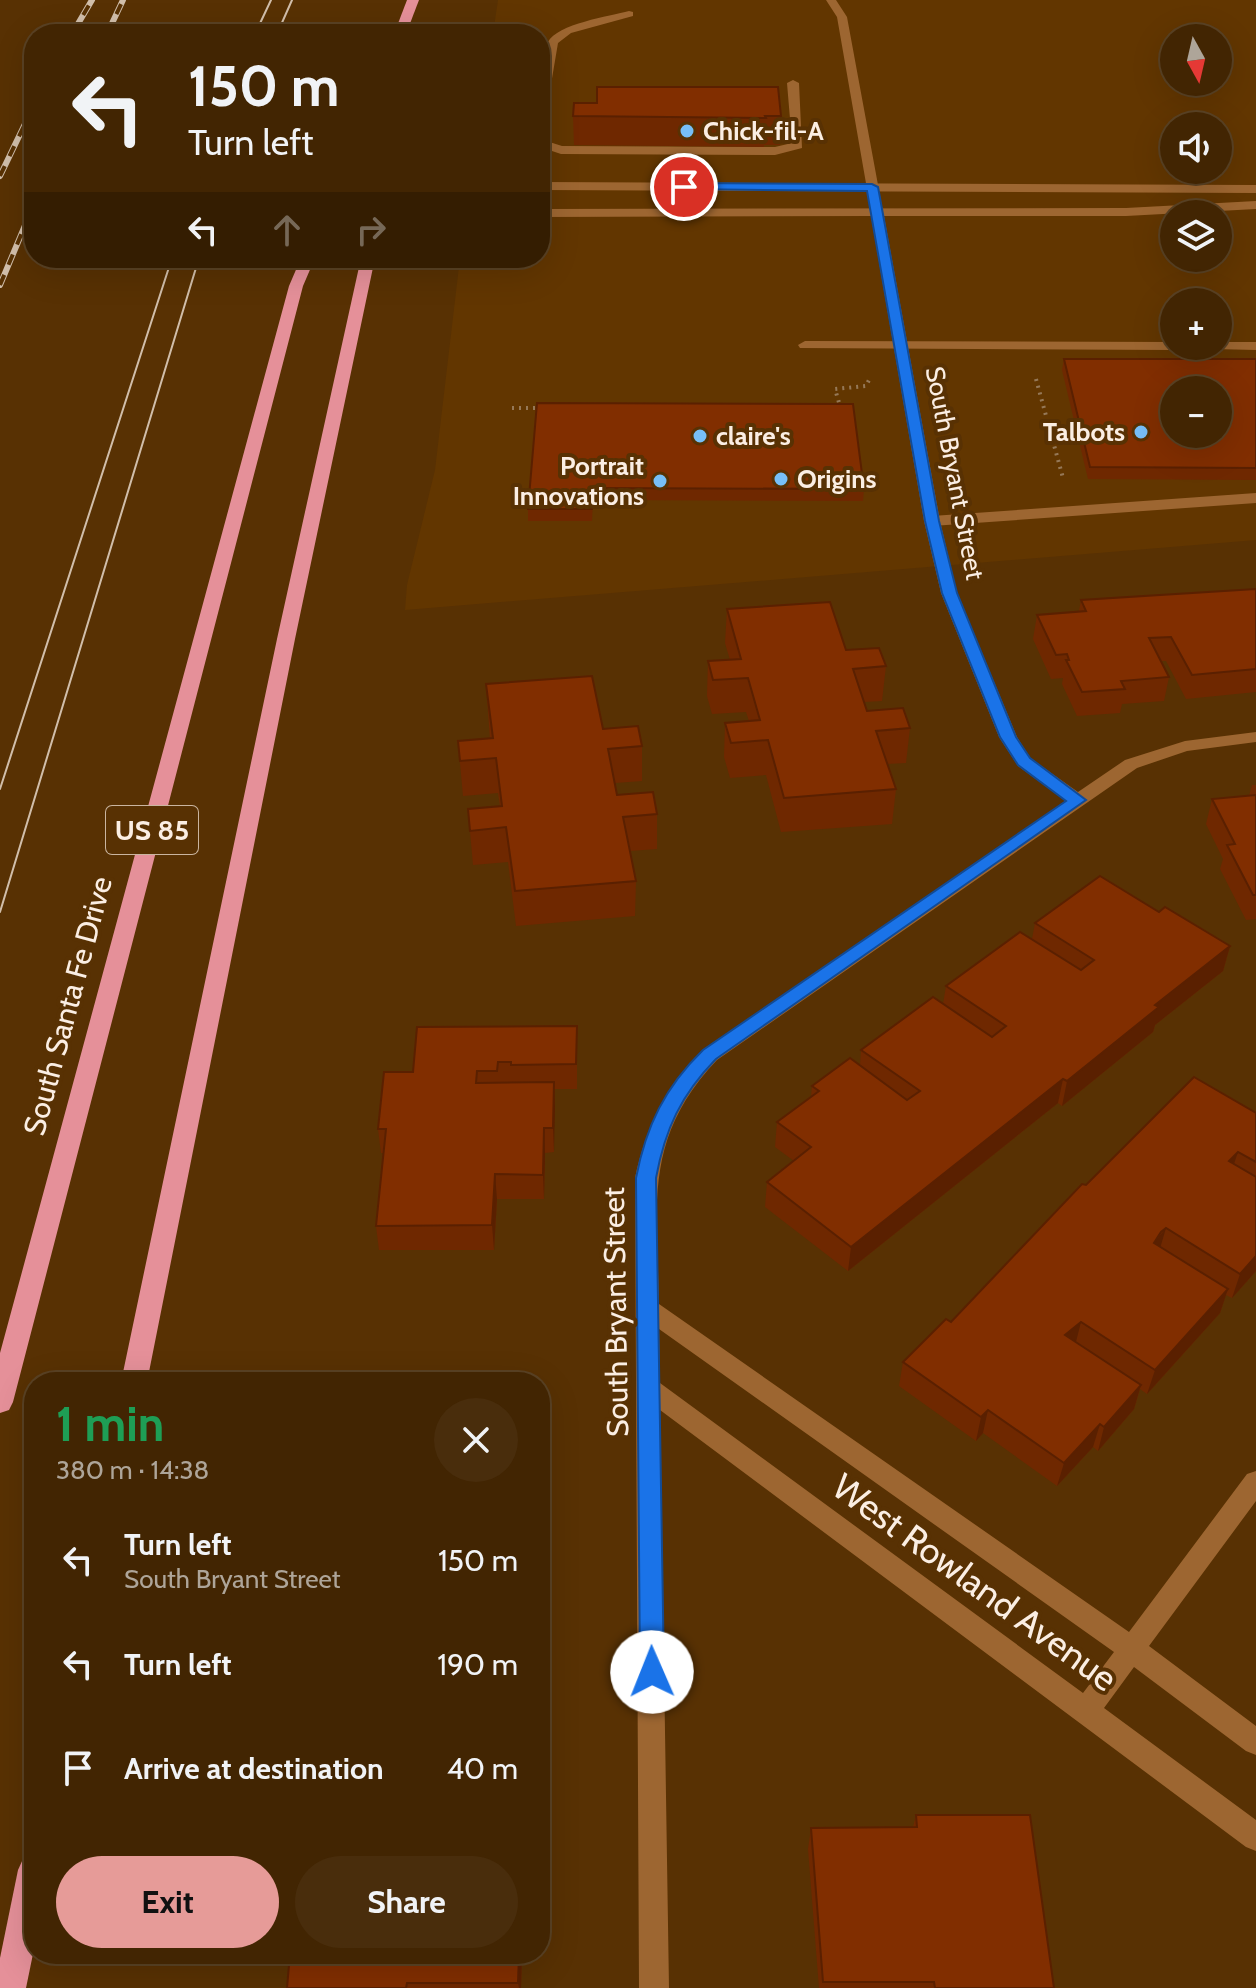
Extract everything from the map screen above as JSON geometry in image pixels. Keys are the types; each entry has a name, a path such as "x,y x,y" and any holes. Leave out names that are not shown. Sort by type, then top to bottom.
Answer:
{"highway":[{"path":"404,24 413,0"},
{"name":"South Santa Fe Drive","path":"0,1402 293,300 304,268"},
{"name":"US 85","path":"136,1372 286,639 366,268"},
{"path":"10,1988 24,1919"}],"street":[{"name":"South Bryant Street","path":"831,0 842,17 932,521 949,593 1008,737 1024,762 1048,782 1078,800"},
{"path":"550,59 553,42 567,31 629,14"},
{"path":"550,146 561,150 775,151 798,145 793,83"},
{"path":"550,186 1256,189"},
{"path":"550,213 1126,212 1256,205"},
{"path":"805,345 1160,346"},
{"path":"1232,346 1256,346"},
{"path":"932,521 1256,498"},
{"name":"South Bryant Street","path":"654,1988 646,1178 653,1142 666,1110 688,1076 710,1055 1131,764 1185,746 1256,737"},
{"name":"West Rowland Avenue","path":"647,1308 1133,1650 1256,1742"},
{"name":"West Rowland Avenue","path":"649,1388 1087,1709 1256,1837"},
{"path":"1087,1709 1256,1482"}],"path":[{"path":"824,406 840,406 835,389 866,386 873,374"},
{"path":"1035,377 1066,491"},
{"path":"512,408 543,408"}],"shaded area":[{"path":"498,0 1256,0 1256,540 405,610 407,585 435,470 459,268 550,268 550,24 494,24"}],"building":[{"path":"597,87 778,87 781,116 573,116 574,103 597,103"},
{"path":"1064,359 1256,359 1256,468 1090,467"},
{"path":"537,403 853,404 864,489 592,488 592,509 528,509"},
{"path":"1256,589 1256,669 1192,675 1171,637 1149,638 1169,677 1121,681 1125,689 1082,692 1066,660 1069,660 1067,654 1056,655 1037,615 1086,611 1081,600"},
{"path":"830,602 846,650 879,648 886,666 853,669 867,711 903,708 910,728 876,731 896,789 784,798 768,740 731,743 725,723 760,720 748,678 713,680 708,661 741,659 727,609"},
{"path":"592,676 603,729 638,726 642,746 608,749 617,795 653,792 657,814 623,817 636,881 515,891 506,827 470,831 468,809 502,806 496,758 460,761 458,741 493,738 486,684"},
{"path":"1256,795 1256,895 1253,895 1227,845 1235,844 1212,799"},
{"path":"1100,876 1159,912 1165,907 1230,946 1155,1005 1159,1007 1067,1081 1063,1079 851,1247 767,1182 811,1147 777,1122 819,1091 812,1086 850,1058 907,1100 920,1091 861,1050 933,997 992,1037 1006,1026 946,986 1020,932 1081,970 1094,960 1035,923"},
{"path":"577,1026 576,1064 511,1065 511,1062 498,1062 497,1071 477,1071 476,1083 554,1082 553,1128 544,1128 543,1175 495,1174 492,1225 376,1226 386,1129 378,1129 384,1072 413,1072 417,1027"},
{"path":"1194,1077 1256,1113 1256,1162 1238,1152 1229,1161 1256,1177 1256,1256 1240,1274 1166,1228 1161,1232 1154,1243 1228,1289 1155,1370 1081,1322 1065,1335 1141,1385 1104,1427 1100,1424 1064,1463 988,1410 981,1417 903,1362 946,1319 951,1322 1082,1184 1086,1185"},
{"path":"916,1815 1030,1815 1054,1988 935,1988 934,1982 823,1982 811,1828 917,1827"},
{"path":"289,1964 519,1964 518,1983 407,1983 406,1988 287,1988"}],"tram line":[{"path":"260,24 271,0"},
{"path":"281,24 292,0"},
{"path":"0,789 169,268"},
{"path":"0,912 196,268"}],"railway":[{"path":"78,24 92,0"},
{"path":"112,24 123,0"},
{"path":"0,176 24,126"},
{"path":"0,285 24,228"}],"place":[{"name":"Chick-fil-A","path":"687,131"},
{"name":"Talbots","path":"1141,432"},
{"name":"claire's","path":"700,436"},
{"name":"Origins","path":"781,479"},
{"name":"Portrait Innovations","path":"660,481"}],"route":[{"path":"652,1672 646,1178 653,1142 666,1110 688,1076 710,1055 1078,800 1048,782 1024,762 1008,737 949,593 932,521 872,187 684,187"}]}
